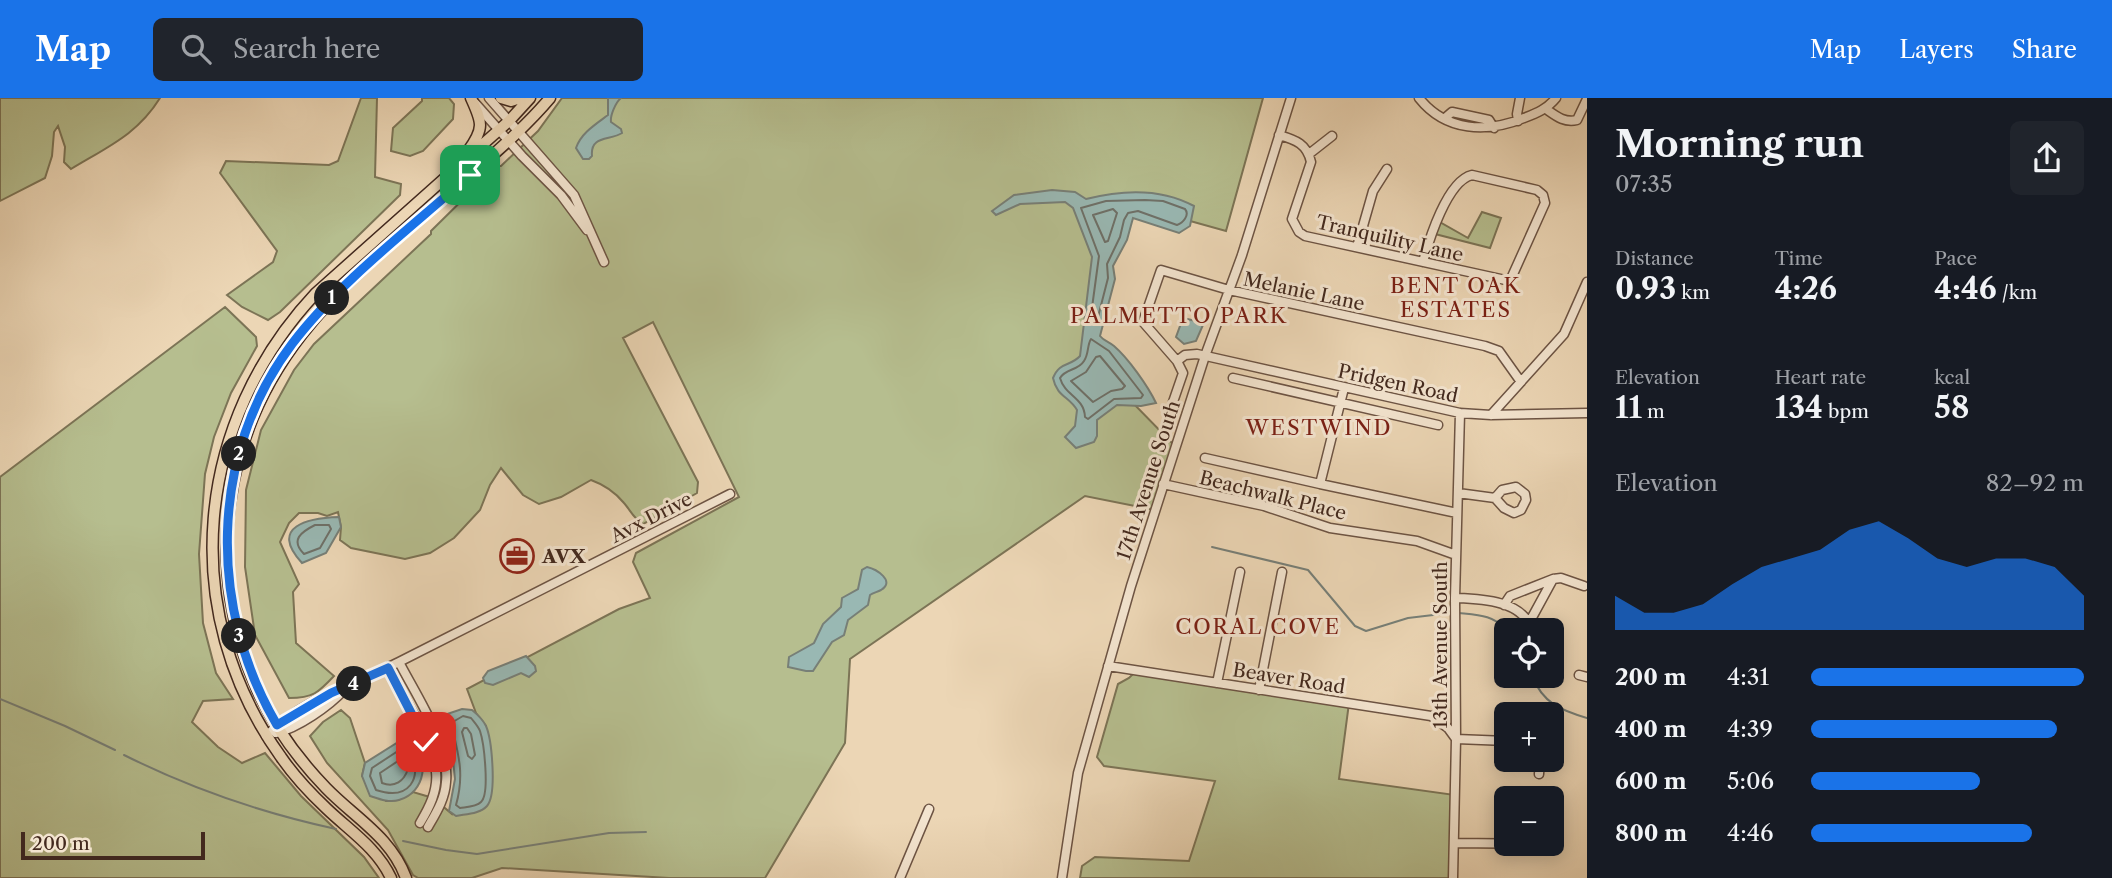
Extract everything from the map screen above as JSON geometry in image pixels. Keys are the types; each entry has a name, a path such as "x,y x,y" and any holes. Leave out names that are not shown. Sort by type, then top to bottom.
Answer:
{"main road":[{"path":"454,169 480,132 480,118 471,98"},
{"path":"500,98 511,101 520,98"},
{"path":"391,878 376,853 291,771 266,736 243,692 220,624 215,593 212,564 214,510 220,472 243,400 284,331 305,306 509,121 530,98"},
{"path":"406,878 389,846 326,788 296,754 257,688 236,626 228,578 227,533 232,487 238,458 254,413 285,354 327,303 509,140 550,98"}],"street":[{"path":"471,98 561,195 590,235 604,262"},
{"path":"489,98 574,195 585,216 590,235"},
{"name":"17th Avenue South","path":"1062,878 1078,773 1108,666 1163,484 1291,98"},
{"path":"1419,98 1426,107 1445,118 1476,129 1494,128 1518,121 1546,109 1556,98"},
{"path":"1426,107 1430,98"},
{"path":"1518,121 1520,98"},
{"path":"1546,109 1570,122 1577,120 1587,99"},
{"path":"1279,135 1296,140 1309,154 1332,136"},
{"name":"Tranquility Lane","path":"1309,154 1311,162 1292,219 1299,232 1306,236 1357,247 1423,262 1510,281 1545,203 1546,193 1472,175 1466,176 1459,182 1434,223 1423,262"},
{"path":"1357,247 1373,191 1387,169"},
{"name":"Melanie Lane","path":"1177,361 1143,322 1160,270 1229,290 1485,346 1499,351 1521,382"},
{"path":"1492,415 1564,334 1587,282"},
{"path":"1172,402 1183,373 1177,361 1185,355 1205,356"},
{"name":"Pridgen Road","path":"1205,356 1460,413 1587,413"},
{"path":"1233,378 1438,425"},
{"path":"1320,484 1344,388"},
{"name":"13th Avenue South","path":"1452,878 1460,413"},
{"path":"1205,457 1457,513"},
{"name":"Beachwalk Place","path":"1163,484 1264,506 1330,528 1417,541 1456,555"},
{"path":"1458,493 1495,498"},
{"name":"Avx Drive","path":"266,736 331,693 388,668 730,495"},
{"path":"1217,683 1240,572"},
{"path":"1259,690 1282,572"},
{"path":"1504,605 1510,596 1553,579 1561,578 1584,586"},
{"path":"1534,618 1553,579"},
{"path":"1455,598 1485,600 1504,605 1520,612 1524,618"},
{"path":"388,668 425,740 436,772 431,804 424,825 443,798 445,761 436,735 400,662"},
{"name":"Beaver Road","path":"1108,666 1431,716 1448,728 1456,739"},
{"path":"425,740 436,735"},
{"path":"1456,739 1494,740"},
{"path":"900,878 929,808"},
{"path":"1454,843 1494,843"}],"green space":[{"path":"0,98 160,98 131,131 71,169 64,162 65,147 58,126 54,132 52,156 45,178 0,201"},
{"path":"361,98 377,98 375,177 401,184 400,195 280,312 268,320 242,307 227,295 273,262 277,251 220,173 226,161 329,165 338,161"},
{"path":"422,98 449,98 454,104 453,119 423,151 410,156 391,151 393,128"},
{"path":"562,98 1263,98 1226,231 1122,202 1083,352 1175,446 1155,510 1085,496 850,659 845,743 765,878 669,878 502,868 472,878 418,878 413,875 388,830 327,763 310,736 323,722 341,710 350,718 365,763 362,776 386,801 398,800 413,792 433,798 452,814 486,726 476,713 467,689 619,609 650,598 633,562 636,553 739,497 653,322 623,338 698,482 697,493 643,524 617,495 591,480 561,497 539,504 523,495 501,468 490,485 480,510 454,538 430,553 405,559 351,548 340,540 338,512 327,516 299,513 289,523 280,542 299,584 293,592 296,643 334,676 314,693 289,698 255,635 245,567 246,490 261,430 294,370 314,344 431,234 497,166 501,166 538,131"},
{"path":"1482,212 1501,218 1490,248 1431,233 1436,220 1468,238"},
{"path":"225,307 256,337 257,346 231,393 214,437 205,474 199,554 203,623 216,673 233,699 203,701 192,722 218,747 242,763 265,753 301,796 364,857 379,878 0,878 0,477"},
{"path":"1137,670 1349,703 1339,779 1455,795 1452,878 1080,878 1082,866 1095,857 1189,861 1215,781 1104,766 1097,757 1118,684"}],"water":[{"path":"608,98 621,98 611,116 611,122 621,129 622,133 597,142 592,149 592,156 583,159 576,148 578,143 585,133 608,115"},
{"path":"1052,190 1075,192 1086,199 1141,192 1168,196 1194,206 1190,226 1179,233 1133,218 1127,240 1113,266 1115,279 1100,336 1125,358 1156,403 1141,406 1117,405 1097,420 1097,436 1094,442 1076,448 1065,437 1075,426 1077,410 1057,389 1053,378 1062,366 1080,356 1092,257 1073,208 1065,202 1020,204 996,215 992,211 1014,195"},
{"path":"1183,318 1203,325 1196,341 1184,344 1176,337"},
{"path":"339,517 341,527 326,553 302,563 289,540 291,532 305,522"},
{"path":"867,567 886,579 885,587 870,595 868,605 848,620 844,635 832,642 813,671 788,667 789,657 814,643 823,624 841,607 842,598 858,589 862,570"},
{"path":"526,656 536,671 529,677 521,673 493,685 485,683 483,678 488,671"},
{"path":"462,709 472,710 486,726 492,755 493,780 490,800 484,809 456,816 449,811 455,779 443,724 447,714"},
{"path":"403,739 411,740 421,756 423,765 420,782 408,796 399,800 388,801 370,796 362,776 365,763"}],"waterway":[{"path":"1212,547 1308,570 1355,626 1366,631 1408,618 1450,613"},
{"path":"1459,613 1479,615 1494,621"},
{"path":"1538,688 1554,704 1587,718"},
{"path":"0,699 115,750"},
{"path":"124,755 175,779 228,799 336,829"},
{"path":"403,841 477,854 609,833 646,832"}],"place":[{"name":"AVX","path":"517,556"}],"district":[{"name":"BENT OAK ESTATES","path":"1456,298"},
{"name":"PALMETTO PARK","path":"1179,316"},
{"name":"WESTWIND","path":"1319,428"},
{"name":"CORAL COVE","path":"1258,627"}],"route":[{"path":"426,742 388,668 331,693 277,725 257,688 236,626 228,578 228,512 235,470 245,436 268,382 291,345 327,303 470,175"}]}
